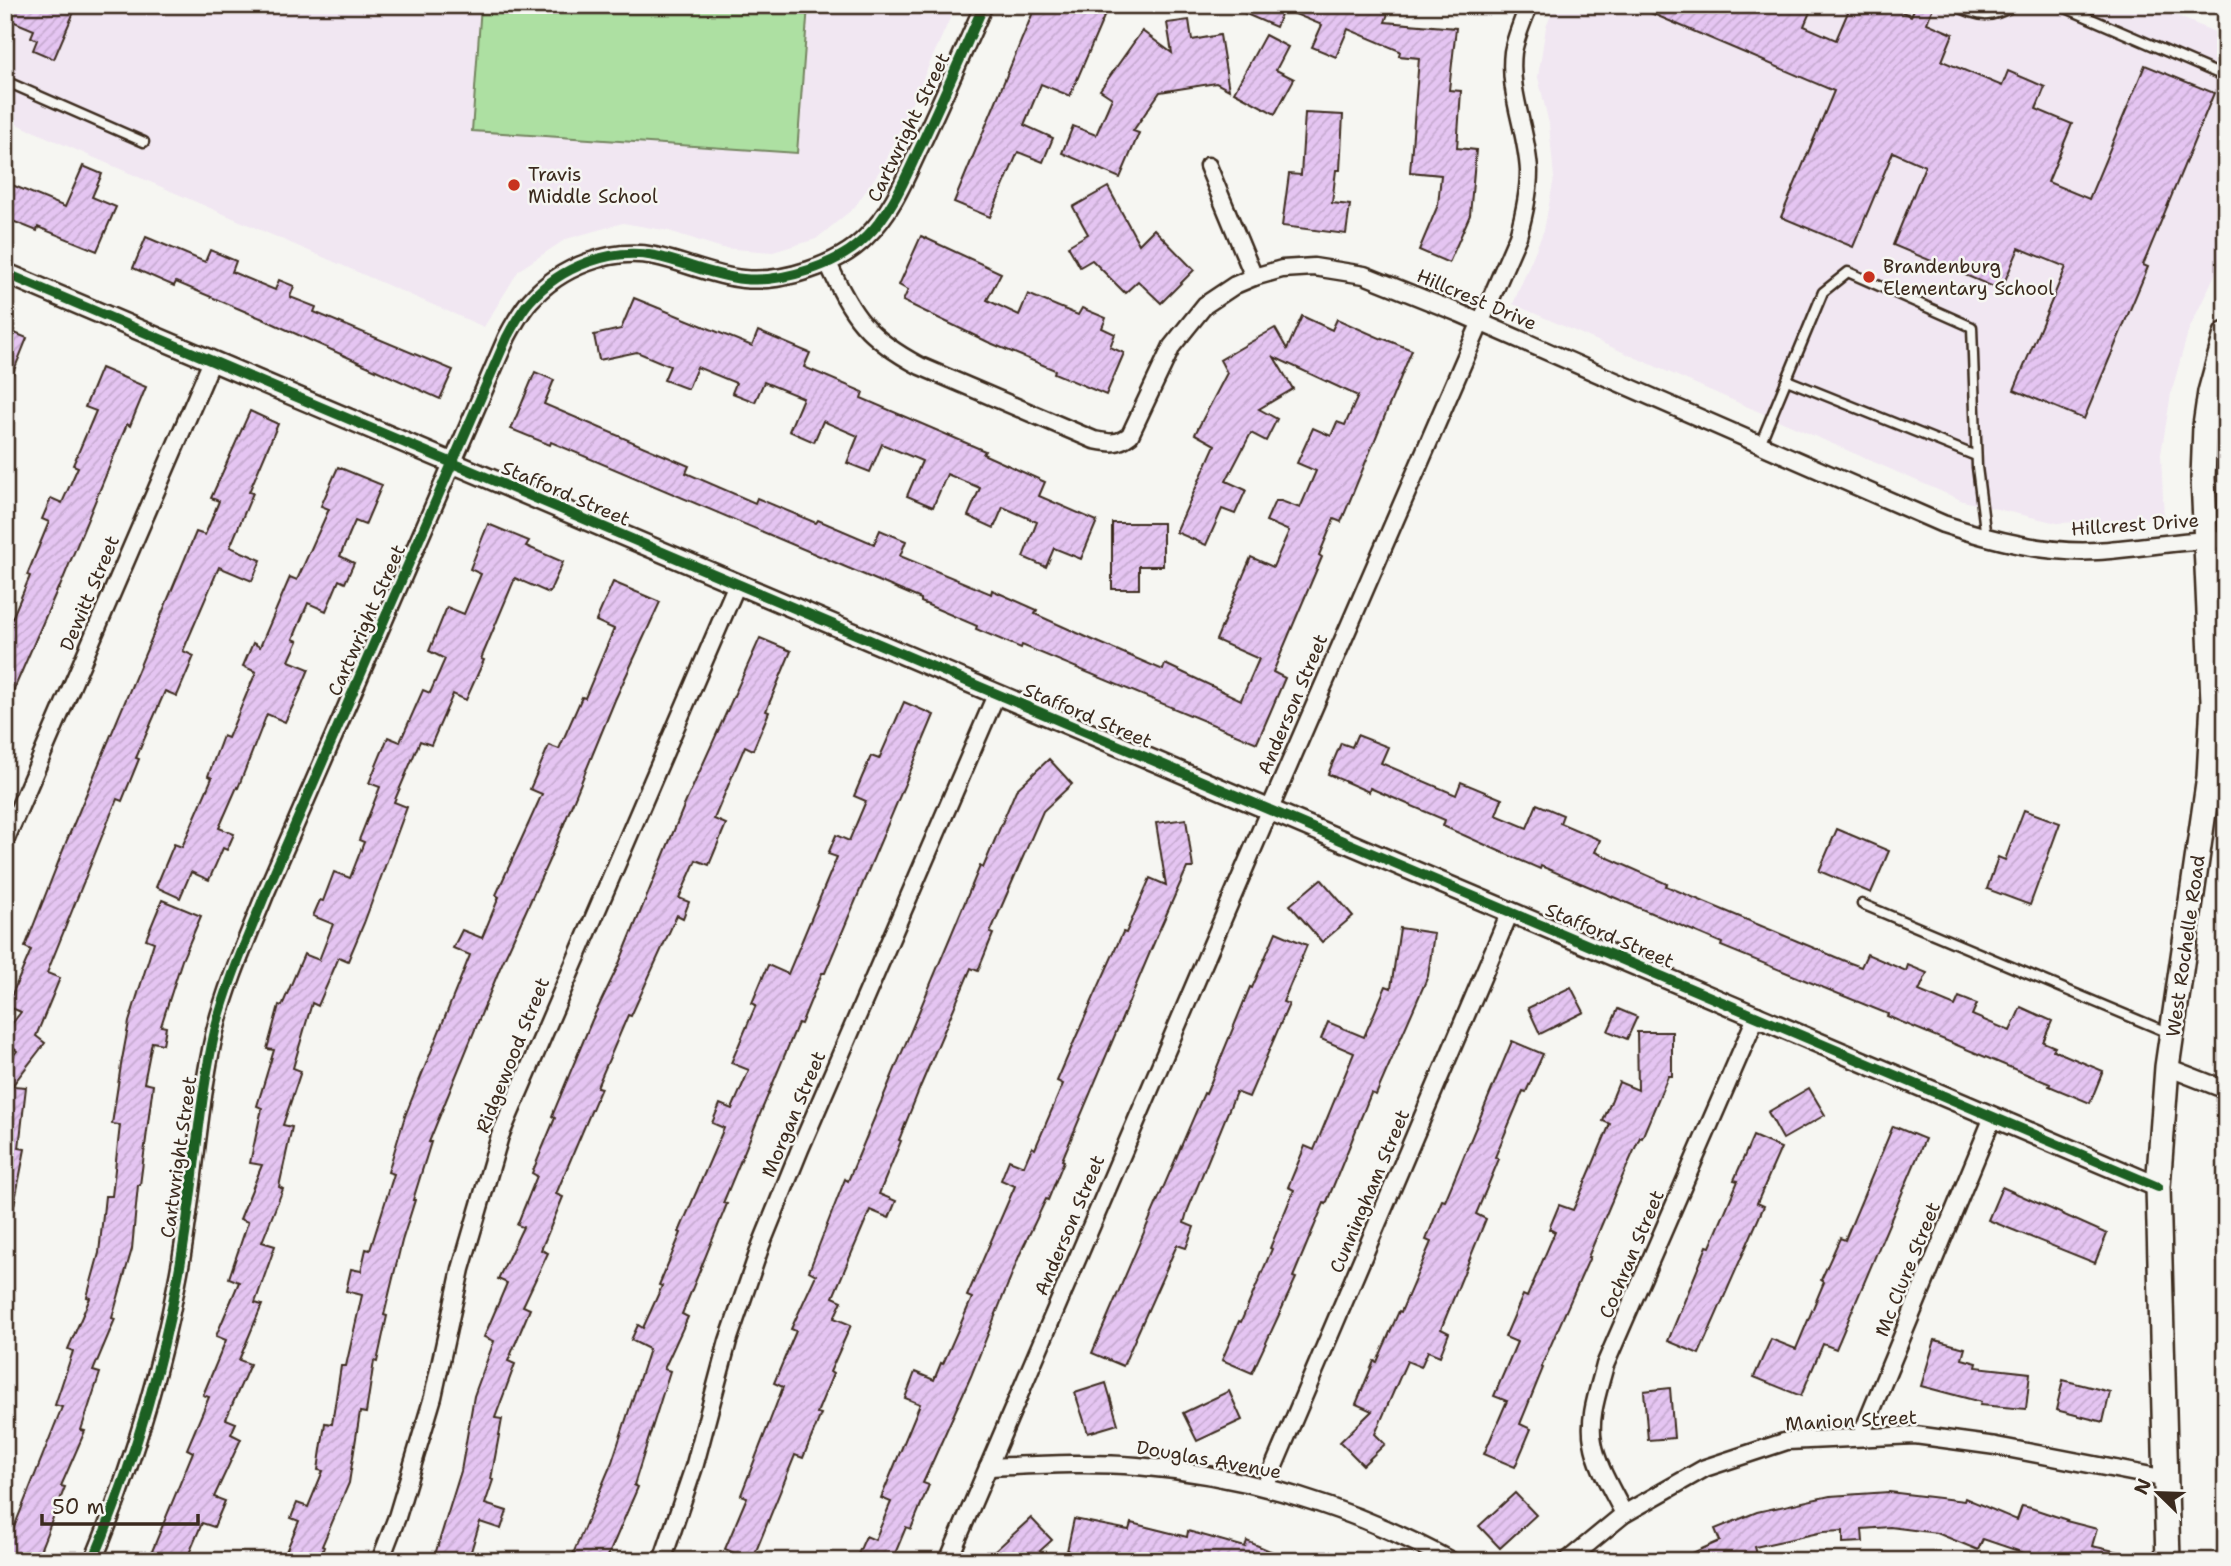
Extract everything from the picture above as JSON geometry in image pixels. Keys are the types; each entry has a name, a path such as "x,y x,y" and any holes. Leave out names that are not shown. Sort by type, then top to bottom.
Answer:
{"main road":[{"name":"West Rochelle Road","path":"2168,1561 2158,1186 2167,1067 2209,777 2216,539 2203,478 2205,426 2210,392 2226,334"}],"street":[{"name":"Cartwright Street","path":"93,1561 125,1475 157,1368 178,1282 215,1031 229,984 266,892 519,317 531,300 575,267 600,258 624,254 653,256 744,279 778,277 828,263 846,253 865,239 896,197 984,5"},
{"name":"Anderson Street","path":"948,1561 1518,236 1525,212 1529,171 1513,94 1512,74 1517,35 1526,6"},
{"path":"1208,166 1254,277"},
{"name":"Hillcrest Drive","path":"828,263 844,300 859,320 897,354 1082,435 1111,444 1120,443 1130,435 1172,346 1205,305 1235,285 1254,277 1282,270 1314,267 1364,275 1943,524 1986,538 2052,549 2094,551 2216,539"},
{"name":"Stafford Street","path":"5,273 2158,1186"},
{"name":"Dewitt Street","path":"5,841 212,361"},
{"name":"Ridgewood Street","path":"380,1561 397,1517 433,1397 461,1269 500,1136 737,584"},
{"name":"Morgan Street","path":"662,1561 695,1464 727,1341 761,1245 996,695"},
{"name":"Cunningham Street","path":"1265,1487 1510,912"},
{"name":"Cochran Street","path":"1624,1514 1592,1441 1595,1402 1605,1365 1757,1015"},
{"path":"2167,1067 2226,1090"},
{"name":"Mc Clure Street","path":"1861,1436 1993,1117"},
{"name":"Manion Street","path":"1567,1561 1624,1514 1705,1468 1787,1441 1915,1435 1996,1446 2166,1479"},
{"name":"Douglas Avenue","path":"988,1467 1138,1466 1265,1487 1348,1512 1413,1540 1451,1561"}],"lane":[{"path":"1954,5 1985,16 1996,16 2015,5"},
{"path":"2059,5 2226,77"},
{"path":"5,80 144,142"},
{"path":"1760,444 1823,292 1848,272 1972,327 1976,456 1986,538"},
{"path":"1787,380 1976,456"},
{"path":"1862,904 2172,1034"}],"shaded area":[{"name":"Travis Middle School","path":"5,5 956,5 885,163 854,208 816,239 773,252 722,248 669,231 623,223 566,239 519,270 484,327 5,119"},
{"name":"Brandenburg Elementary School","path":"1555,5 2152,5 2226,37 2226,251 2188,332 2171,394 2161,454 2164,519 2057,523 1963,501 1513,304 1544,230 1554,178 1549,124 1538,77 1546,27"}],"green space":[{"path":"481,5 808,5 797,153 472,131"}],"building":[{"path":"5,5 77,5 54,59 33,50 37,40 31,37 34,30 5,18"},
{"path":"1036,5 1109,5 1070,96 1041,84 1024,125 1053,138 1043,162 1018,152 990,217 954,202"},
{"path":"1225,5 1391,5 1385,22 1456,28 1449,90 1461,91 1457,148 1476,150 1470,215 1449,263 1419,250 1438,205 1441,175 1410,172 1419,58 1399,56 1400,51 1348,29 1336,57 1312,47 1322,25 1283,9 1276,27"},
{"path":"1632,5 1813,5 1804,26 1836,40 1851,5 1887,5 1911,16 1916,5 1934,5 1927,23 1953,34 1942,61 2002,86 2008,71 2045,87 2036,109 2072,124 2048,182 2089,199 2145,65 2214,93 2143,265 2148,267 2084,419 2014,390 2066,267 2019,248 2001,290 1893,245 1925,166 1893,152 1853,247 1781,217 1834,91"},
{"path":"1189,20 1192,40 1220,35 1229,90 1216,83 1160,92 1133,131 1139,133 1120,178 1062,153 1073,126 1096,135 1112,98 1100,90 1142,31 1172,53 1167,23"},
{"path":"1265,35 1288,47 1276,70 1294,79 1275,114 1234,92"},
{"path":"1305,113 1343,115 1340,170 1336,170 1332,203 1350,205 1346,234 1282,226 1289,174 1301,175"},
{"path":"83,166 102,174 92,197 116,207 97,251 38,227 37,231 5,218 5,182 65,207"},
{"path":"1108,187 1139,244 1154,229 1194,270 1161,303 1138,281 1125,293 1092,260 1080,267 1068,246 1088,234 1073,207"},
{"path":"921,236 1001,273 987,300 1019,315 1028,294 1078,315 1082,308 1106,318 1102,328 1115,334 1110,347 1124,353 1106,395 903,301 908,290 899,285"},
{"path":"146,237 205,262 210,250 236,261 232,272 275,290 279,280 294,286 290,297 316,307 314,312 453,370 440,399 263,319 176,282 174,286 133,268"},
{"path":"634,298 752,346 758,331 810,353 804,367 863,392 861,398 985,451 983,454 1045,482 1039,496 1097,521 1081,559 1054,548 1046,567 1023,557 1037,522 1003,507 994,528 968,516 980,488 947,474 933,507 907,496 922,461 882,444 870,472 847,463 858,436 823,421 814,442 789,431 803,398 764,382 755,402 732,393 736,383 697,367 688,389 664,380 670,366 637,352 599,360 594,335 621,329"},
{"path":"1302,316 1332,330 1337,319 1412,350 1341,522 1334,519 1319,555 1322,557 1273,672 1285,678 1257,743 1022,645 1021,648 976,629 977,626 921,602 921,599 551,442 550,445 511,429 535,372 554,380 544,404 689,466 686,473 755,503 757,498 874,544 880,530 906,541 900,556 991,594 992,590 1037,610 1035,614 1093,640 1163,670 1165,664 1241,700 1259,659 1216,640 1251,557 1273,567 1289,531 1266,521 1275,501 1300,508 1316,471 1297,463 1313,428 1331,436 1337,422 1345,425 1358,396 1274,357 1293,389 1259,409 1277,419 1266,441 1251,433 1226,481 1246,490 1235,514 1222,509 1206,545 1176,532 1215,445 1195,434 1227,373 1220,360 1275,328 1287,349"},
{"path":"5,329 27,338 6,390 5,390"},
{"path":"101,368 146,387 130,426 127,424 59,589 5,710 5,635 49,522 42,519 51,498 62,503 78,467 73,465 96,411 85,407"},
{"path":"250,411 278,424 249,492 253,493 230,547 261,560 252,581 219,567 183,651 194,656 177,696 165,691 136,758 139,759 122,801 117,799 47,973 60,978 36,1036 45,1043 12,1086 26,1087 19,1148 25,1149 13,1211 5,1210 5,1066 17,1051 5,1042 5,1033 21,1012 7,1006 31,950 25,947 196,532 205,535 219,501 211,498"},
{"path":"338,467 382,485 365,525 355,521 340,556 354,563 345,583 339,580 326,611 308,603 293,639 298,641 289,661 309,669 300,691 285,722 267,714 219,828 234,834 227,850 223,848 209,880 191,872 180,898 156,887 174,844 182,847 212,778 208,776 223,736 228,738 256,672 243,666 253,643 260,647 290,577 297,580 329,509 321,506"},
{"path":"1112,523 1163,523 1163,566 1139,566 1139,589 1112,589"},
{"path":"488,524 529,541 526,546 563,562 549,593 515,578 466,700 453,694 431,745 420,741 394,802 407,807 364,923 348,961 339,957 318,1006 312,1003 293,1068 301,1071 283,1125 292,1127 279,1187 283,1189 262,1242 275,1246 255,1303 262,1305 239,1360 250,1364 226,1419 236,1423 231,1434 241,1439 214,1497 225,1501 214,1527 202,1523 186,1561 148,1561 193,1452 187,1449 209,1397 203,1395 226,1340 216,1336 239,1282 229,1278 248,1222 240,1219 262,1165 250,1163 262,1108 257,1106 274,1050 267,1049 279,1005 282,1006 304,954 319,960 333,924 313,916 320,900 323,901 334,872 350,878 364,842 359,840 380,787 369,783 388,737 400,742 423,690 430,693 445,659 429,651 447,607 464,614 481,574 470,569"},
{"path":"613,582 660,602 500,968 429,1142 384,1315 387,1316 377,1362 374,1361 366,1413 360,1412 349,1483 322,1546 324,1547 319,1561 282,1561 299,1521 291,1518 297,1503 308,1507 323,1471 318,1470 325,1423 332,1424 341,1366 346,1366 362,1295 346,1291 351,1269 361,1271 366,1249 370,1250 394,1174 388,1172 405,1116 470,955 453,948 462,930 482,938 499,897 496,895 542,794 530,789 549,745 559,749 582,697 585,698 614,629 596,621"},
{"path":"760,638 791,651 753,750 745,746 714,819 726,824 709,865 696,860 679,898 689,902 683,918 677,915 631,1016 628,1015 597,1087 601,1088 556,1194 563,1197 541,1250 548,1253 523,1306 530,1309 508,1361 515,1364 495,1418 502,1419 491,1479 493,1480 485,1504 507,1511 501,1529 480,1522 468,1561 433,1561 461,1471 474,1396 494,1341 484,1337 507,1283 498,1279 523,1227 517,1225 537,1176 532,1173 555,1118 552,1116 684,806"},
{"path":"904,702 934,715 825,973 822,973 801,1024 798,1023 723,1203 727,1204 682,1314 688,1317 664,1369 670,1371 634,1485 638,1487 606,1561 570,1561 612,1462 649,1349 631,1340 638,1325 643,1328 662,1286 659,1285 681,1233 679,1232 724,1128 712,1123 720,1104 732,1109 749,1070 731,1063 756,1005 752,1003 768,965 788,974 837,857 828,854 836,835 849,841 866,801 854,796 871,756 879,759"},
{"path":"1357,735 1388,747 1381,763 1456,795 1461,782 1502,799 1496,815 1527,828 1537,804 1563,815 1560,823 1600,840 1595,852 1667,884 1666,886 1845,961 1861,967 1867,954 1906,971 1908,965 1927,973 1919,991 1955,1006 1959,997 1977,1004 1972,1015 2010,1031 2021,1007 2052,1021 2043,1042 2055,1047 2053,1050 2103,1071 2090,1103 1887,1016 1888,1014 1721,946 1722,943 1541,866 1540,869 1443,826 1445,820 1370,788 1369,792 1328,774 1341,743 1352,747"},
{"path":"1049,759 1072,784 1043,811 990,933 993,934 978,971 971,968 921,1085 879,1194 896,1201 889,1218 870,1210 833,1297 842,1301 834,1318 851,1325 830,1372 833,1374 817,1413 821,1414 803,1458 795,1455 752,1561 725,1549 747,1497 741,1495 783,1387 774,1383 796,1331 791,1329 816,1275 809,1271 845,1179 848,1181 980,866 983,868 1016,790"},
{"path":"2024,810 2060,823 2030,905 1987,889 1998,857 2005,860"},
{"path":"1186,819 1193,868 1187,868 1062,1160 1064,1161 1048,1200 1046,1199 1020,1254 971,1376 923,1483 929,1485 911,1529 906,1527 892,1561 855,1561 866,1536 875,1540 891,1502 881,1498 920,1404 905,1398 915,1372 934,1380 972,1298 967,1296 1015,1186 1001,1180 1009,1160 1024,1166 1032,1147 1035,1149 1063,1084 1057,1081 1150,878 1166,885 1156,823"},
{"path":"1837,829 1889,851 1871,893 1819,871"},
{"path":"1321,879 1353,916 1322,942 1290,905"},
{"path":"162,900 201,916 182,960 161,1026 166,1027 163,1044 152,1042 144,1083 153,1085 138,1185 132,1249 112,1318 115,1319 93,1371 100,1373 81,1430 85,1431 61,1486 65,1487 36,1561 5,1561 5,1550 62,1407 55,1405 73,1351 68,1349 90,1298 87,1297 99,1253 105,1196 112,1196 120,1125 112,1124 121,1065 129,1022 154,942 146,939"},
{"path":"1400,928 1434,933 1428,976 1376,1095 1371,1093 1293,1277 1296,1278 1252,1373 1222,1360 1272,1249 1270,1248 1294,1190 1288,1187 1305,1146 1314,1150 1354,1053 1321,1039 1328,1022 1364,1037 1386,986 1391,988"},
{"path":"1276,932 1307,945 1283,1002 1289,1004 1249,1097 1236,1092 1187,1212 1184,1223 1194,1227 1186,1248 1177,1245 1123,1366 1092,1353"},
{"path":"1571,987 1584,1012 1540,1034 1528,1008"},
{"path":"1618,1009 1637,1017 1627,1039 1608,1031"},
{"path":"1637,1032 1672,1032 1672,1076 1668,1076 1642,1138 1640,1137 1541,1367 1543,1368 1520,1424 1531,1429 1515,1467 1484,1454 1507,1401 1494,1396 1517,1342 1505,1337 1523,1295 1527,1297 1555,1232 1549,1229 1559,1205 1573,1210 1582,1190 1610,1124 1603,1121 1619,1082 1638,1090"},
{"path":"1512,1041 1543,1054 1526,1092 1523,1091 1495,1157 1499,1159 1476,1214 1486,1219 1441,1329 1449,1333 1440,1356 1428,1351 1421,1367 1407,1361 1375,1434 1385,1444 1363,1465 1340,1442 1372,1411 1356,1404 1374,1361 1377,1362 1399,1311 1401,1312 1431,1242 1426,1240 1442,1200 1445,1201"},
{"path":"1809,1088 1825,1115 1783,1139 1768,1112"},
{"path":"1893,1126 1925,1139 1836,1349 1823,1344 1801,1396 1754,1377 1771,1339 1796,1349 1824,1282 1821,1280 1840,1238 1845,1240"},
{"path":"1753,1136 1781,1148 1757,1203 1764,1206 1699,1354 1668,1341 1707,1246 1710,1247 1738,1181 1734,1180"},
{"path":"2002,1187 2107,1234 2095,1263 1988,1220"},
{"path":"1935,1340 1965,1348 1962,1359 1977,1363 1976,1367 2030,1373 2026,1409 1980,1405 1981,1402 1921,1386"},
{"path":"2063,1380 2110,1392 2103,1422 2056,1410"},
{"path":"1106,1383 1118,1424 1088,1433 1075,1393"},
{"path":"1670,1388 1674,1438 1648,1440 1644,1391"},
{"path":"1229,1391 1242,1420 1197,1441 1183,1413"},
{"path":"1889,1492 1964,1501 1965,1498 2017,1520 2022,1506 2031,1508 2097,1529 2092,1546 2128,1554 2127,1561 2048,1561 1983,1539 1978,1550 1937,1533 1890,1527 1862,1529 1863,1542 1843,1543 1843,1531 1823,1532 1755,1547 1757,1554 1741,1561 1674,1561 1720,1541 1715,1529 1757,1512 1830,1496"},
{"path":"1515,1493 1536,1515 1500,1548 1479,1526"},
{"path":"1031,1518 1052,1540 1029,1561 1004,1561 995,1551"},
{"path":"1074,1519 1129,1530 1131,1523 1187,1537 1188,1531 1245,1547 1247,1541 1294,1561 1112,1561 1067,1551"}],"cycle path":[{"path":"93,1561 131,1459 170,1318 183,1251 209,1062 226,995 266,892 515,323 530,301 556,278 571,269 604,257 621,254 655,256 721,275 758,279 809,270 855,247 875,228 896,196 984,5"},
{"path":"5,273 2158,1187"}],"place":[{"name":"Travis Middle School","path":"514,185"},
{"name":"Brandenburg Elementary School","path":"1869,277"}]}
